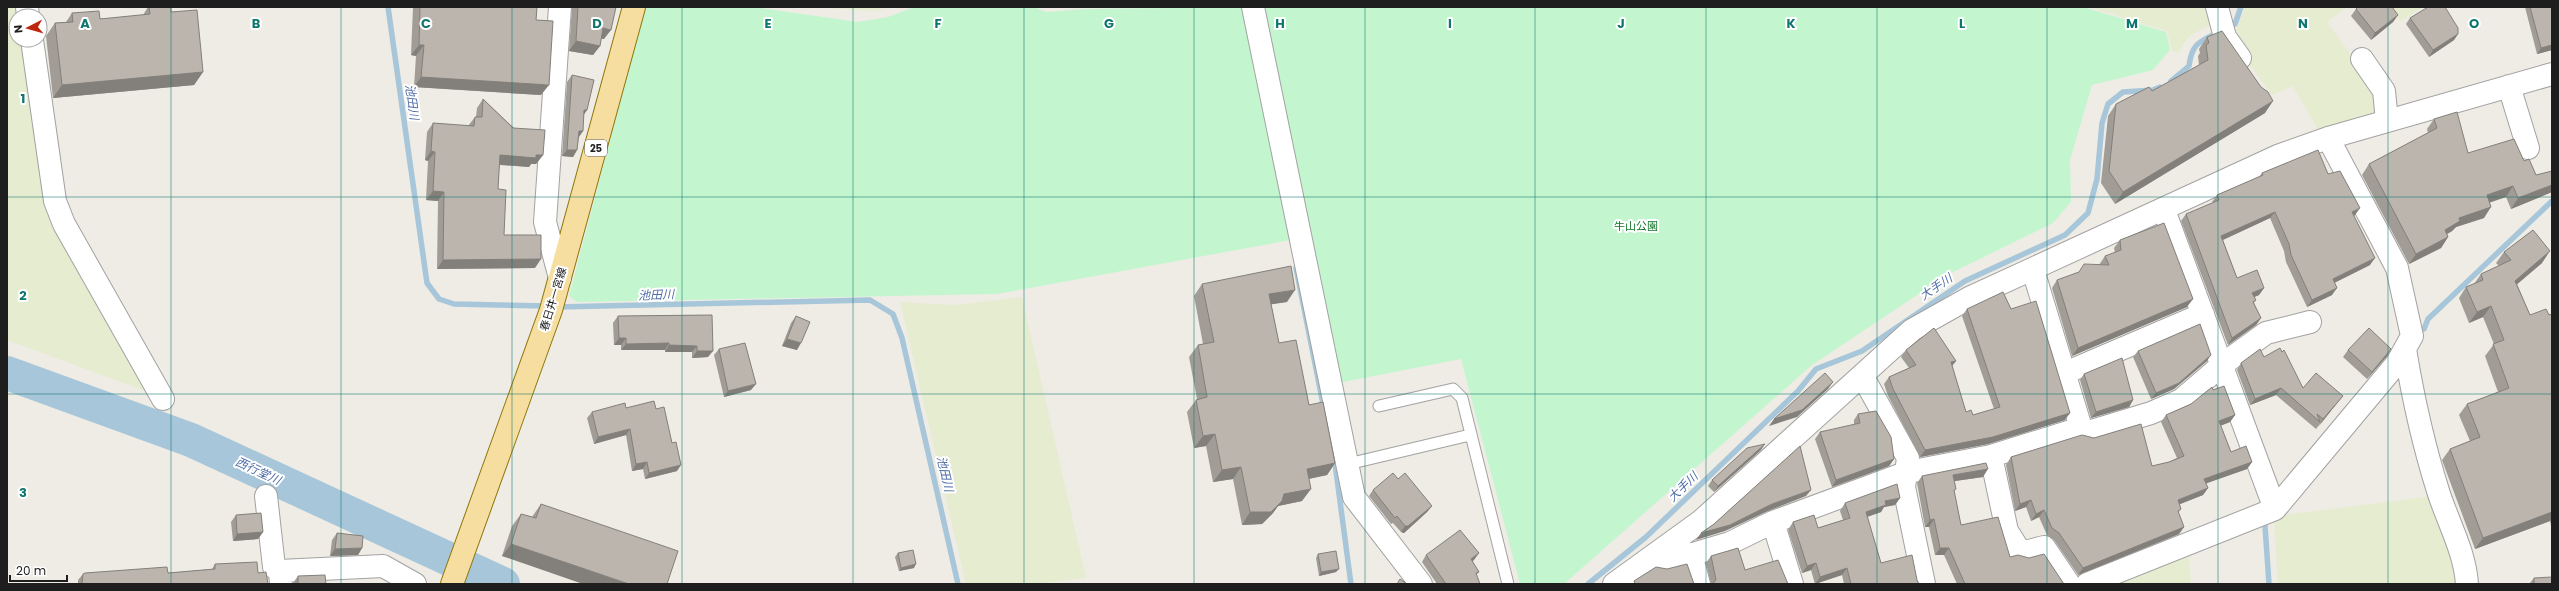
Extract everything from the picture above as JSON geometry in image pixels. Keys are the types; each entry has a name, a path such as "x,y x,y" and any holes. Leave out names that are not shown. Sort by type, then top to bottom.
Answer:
{"main road":[{"name":"春日井一宮線","path":"452,584 551,310 634,7"}],"street":[{"path":"559,283 545,222 560,7"},
{"path":"1253,7 1354,497 1421,584"},
{"path":"2217,7 2225,37 2251,74"},
{"path":"33,48 55,201 64,224 163,399"},
{"path":"2362,59 2384,91 2387,121"},
{"path":"1614,584 1701,521 1862,377 1912,330 1969,298 2164,210 2280,155 2328,138 2552,74"},
{"path":"2509,86 2528,148"},
{"path":"2087,584 2275,509 2397,363 2405,349 2412,336 2397,268 2328,138"},
{"path":"2164,210 2223,364 2275,509"},
{"path":"2033,270 2081,428 2084,433 2152,413 2181,400 2223,364 2266,333 2310,322"},
{"path":"2064,373 2203,314"},
{"path":"2405,349 2417,412 2439,494 2466,568 2467,584"},
{"path":"1862,377 1908,458 1908,472 1904,487 1924,584"},
{"path":"1652,557 1659,564 1730,543 1773,522 1908,472 1990,456 2081,428"},
{"path":"1990,456 2007,531 2021,553 2044,547 2068,584"},
{"path":"266,496 274,567 280,578 383,566 416,584"},
{"path":"1773,522 1792,584"},
{"path":"1691,554 1699,584"}],"lane":[{"path":"1379,406 1453,389 1462,398 1470,436 1508,584"},
{"path":"1348,464 1470,436"}],"green space":[{"path":"7,7 24,7 8,8 8,48 30,48 51,193 151,393 7,340"},
{"name":"牛山公園","path":"645,7 753,7 858,22 888,17 915,7 1034,7 1046,12 1086,9 1262,7 2083,7 2166,32 2170,50 2153,70 2092,85 2070,160 2071,202 2053,223 1947,275 1812,365 1564,584 1520,584 1461,359 1338,383 1307,237 997,294 576,302 569,296"},
{"path":"813,7 888,7 874,11"},
{"path":"2089,7 2215,7 2212,24 2189,36 2178,53 2172,51 2167,31"},
{"path":"2245,7 2347,7 2327,22 2379,94 2383,114 2320,133 2293,86 2272,95 2228,35 2237,28"},
{"path":"2391,7 2423,7 2400,21"},
{"path":"1022,297 1086,578 1037,584 966,584 900,302 956,305"},
{"path":"2433,496 2459,584 2278,584 2274,521 2284,515"},
{"path":"2188,549 2191,584 2104,584"}],"building":[{"path":"149,7 171,7 171,12 197,10 203,72 62,85 55,23 73,22 72,13 99,11 100,19 150,14"},
{"path":"420,7 537,7 536,20 553,21 549,85 421,77 424,45 419,45"},
{"path":"578,7 616,7 611,30 603,28 600,46 576,41"},
{"path":"2358,7 2392,7 2398,15 2375,33 2356,9"},
{"path":"2428,7 2445,7 2458,28 2458,34 2433,50 2410,18"},
{"path":"2530,7 2552,7 2552,45 2541,48"},
{"path":"2222,31 2261,87 2268,92 2273,101 2123,192 2109,171 2116,104 2149,87 2152,91 2208,60 2206,45 2209,43 2207,37"},
{"path":"572,75 594,80 587,110 584,110 583,131 579,131 577,150 567,150"},
{"path":"483,99 513,128 545,130 543,155 536,155 536,158 500,155 498,189 506,190 504,235 541,235 541,259 443,260 444,192 433,191 435,152 431,151 433,123 474,126 475,117 482,117"},
{"path":"2457,112 2468,153 2514,139 2524,161 2529,159 2536,175 2552,171 2552,185 2518,198 2513,186 2487,195 2491,207 2459,218 2460,221 2445,230 2448,237 2416,254 2369,164 2437,128 2434,119"},
{"path":"2318,150 2328,174 2340,171 2360,208 2352,212 2375,258 2333,279 2337,288 2312,300 2291,255 2289,244 2275,212 2221,236 2237,278 2257,270 2264,288 2252,293 2256,300 2253,302 2261,318 2232,338 2186,214 2219,200 2217,195 2263,175 2262,173"},
{"path":"2164,223 2193,299 2078,348 2057,280 2079,272 2084,264 2109,265 2105,256 2121,250 2120,240"},
{"path":"2533,230 2550,251 2515,281 2530,315 2546,309 2549,315 2552,314 2552,512 2483,538 2450,449 2480,437 2467,404 2509,388 2493,344 2504,340 2491,306 2477,312 2466,287 2483,280 2481,274 2511,260 2504,252"},
{"path":"1291,266 1295,290 1269,294 1279,343 1296,340 1309,405 1323,402 1335,463 1307,469 1311,489 1284,494 1282,501 1271,512 1250,512 1241,467 1222,470 1215,434 1203,436 1196,400 1207,397 1198,345 1214,342 1202,284"},
{"path":"2003,292 2011,309 2036,301 2070,413 1993,437 1925,450 1893,389 1889,377 1916,365 1906,350 1934,328 1956,361 1951,362 1966,412 1971,410 1973,415 2000,407 1967,309"},
{"path":"712,315 713,351 697,351 697,346 669,345 669,343 626,344 626,338 619,338 618,316"},
{"path":"796,316 810,322 801,343 787,339"},
{"path":"2200,324 2211,355 2179,383 2156,393 2138,351"},
{"path":"2369,328 2391,349 2372,372 2348,350"},
{"path":"745,343 756,384 728,391 719,349"},
{"path":"2280,348 2282,352 2284,350 2303,388 2316,373 2343,396 2323,419 2317,414 2320,422 2281,388 2255,399 2241,363 2260,349 2264,357"},
{"path":"2122,358 2133,400 2096,412 2084,374"},
{"path":"1825,373 1833,382 1802,410 1774,419"},
{"path":"2224,386 2235,415 2219,421 2231,452 2246,446 2252,462 2204,479 2208,488 2178,500 2181,509 2178,511 2184,527 2083,568 2059,533 2052,528 2044,510 2036,514 2031,500 2020,504 2011,457 2082,435 2094,438 2141,424 2152,466 2169,462 2184,456 2166,415 2191,404 2212,387 2213,390"},
{"path":"654,401 656,409 664,407 672,443 676,442 681,465 649,473 647,462 636,464 630,429 598,437 592,412 625,403 626,408"},
{"path":"1876,411 1891,437 1894,459 1836,480 1820,432 1860,423 1858,414"},
{"path":"1765,444 1718,486 1712,480 1747,448"},
{"path":"1800,446 1811,490 1772,504 1730,525 1701,533 1714,524"},
{"path":"1986,463 1988,469 1953,475 1956,489 1954,490 1961,525 1998,517 2010,557 2018,555 2029,558 2044,554 2064,584 1965,584 1949,548 1940,548 1934,519 1930,520 1922,476"},
{"path":"1393,473 1398,479 1405,473 1432,506 1408,526 1405,526 1397,516 1395,518 1373,490"},
{"path":"1897,484 1900,498 1885,501 1886,505 1866,512 1881,563 1912,555 1919,584 1851,584 1847,568 1820,577 1816,563 1807,566 1793,522 1814,515 1818,528 1850,518 1845,503"},
{"path":"541,504 678,551 667,584 629,584 511,544 521,514 536,518"},
{"path":"261,513 263,532 237,534 236,515"},
{"path":"1460,530 1479,553 1471,559 1479,572 1476,573 1480,584 1446,584 1426,555"},
{"path":"337,533 363,536 362,548 335,549"},
{"path":"1738,548 1745,570 1778,560 1788,584 1712,584 1716,580 1711,556"},
{"path":"913,550 916,564 901,568 898,553"},
{"path":"1336,551 1339,569 1321,572 1318,554"},
{"path":"257,562 258,573 266,572 268,584 82,584 83,574 85,573 167,567 168,573 215,569 215,564"},
{"path":"1687,564 1694,584 1635,584 1634,581 1656,567 1667,569"},
{"path":"325,575 326,584 298,584 298,576"},
{"path":"2552,577 2552,584 2534,584 2534,578"},
{"path":"1400,579 1407,584 1397,584"}],"waterway":[{"name":"池田川","path":"388,7 427,283 439,299 454,304 547,306"},
{"name":"大手川","path":"2227,28 2235,24 2241,7"},
{"name":"大手川","path":"2171,81 2189,66 2192,52 2198,44 2206,38 2219,32"},
{"name":"大手川","path":"1588,584 1646,537 1798,391 1816,369 1862,351 1965,281 2065,235 2088,213 2097,179 2102,123 2108,104 2123,92 2153,90 2160,87"},
{"path":"2424,329 2428,319 2552,201"},
{"path":"1296,268 1324,409"},
{"name":"池田川","path":"557,307 870,300 893,314 902,338 958,584"},
{"name":"西行堂川","path":"7,373 191,440 503,584"},
{"path":"1334,456 1351,584"},
{"path":"2265,526 2269,584"}]}
